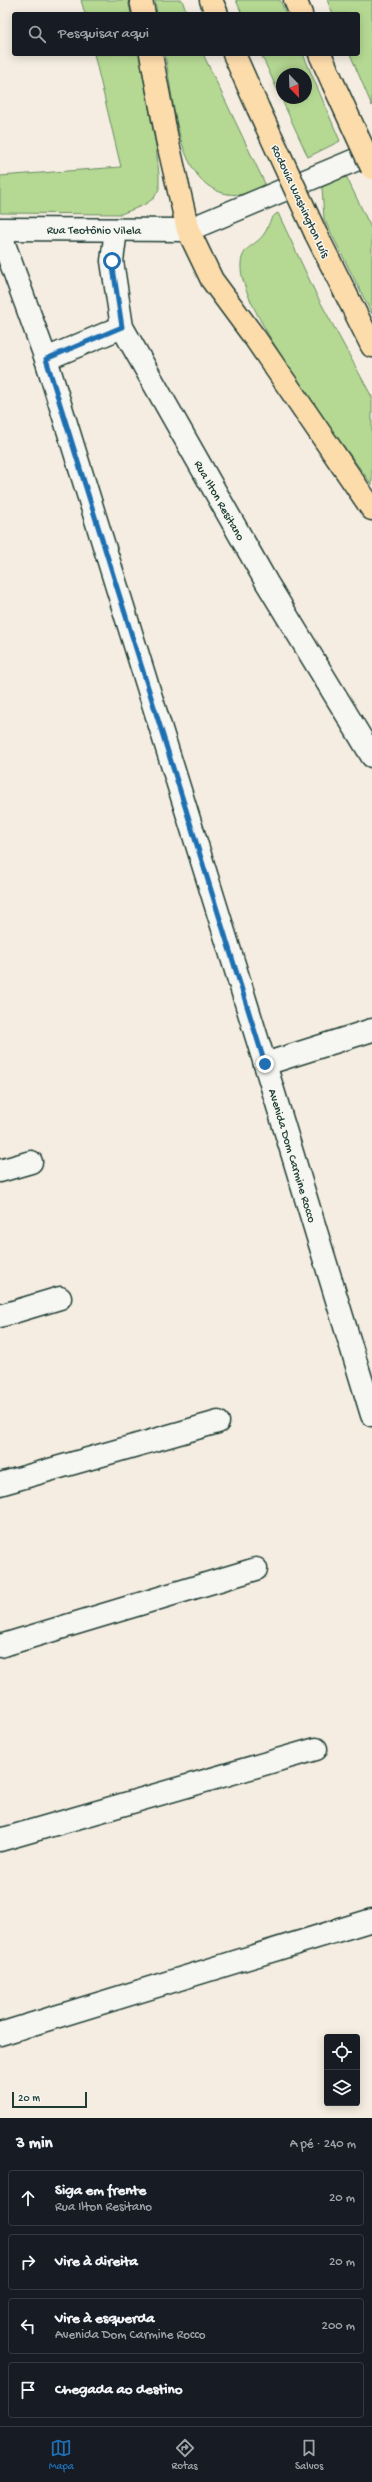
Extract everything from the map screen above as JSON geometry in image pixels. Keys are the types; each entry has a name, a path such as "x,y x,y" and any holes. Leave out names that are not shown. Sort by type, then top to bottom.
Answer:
{"highway":[{"path":"141,0 144,12"},
{"path":"211,0 216,12"},
{"path":"295,0 300,12"},
{"path":"151,56 167,139 188,230 212,280 255,338 372,509"},
{"name":"Rodovia Washington Luís","path":"235,56 316,234 372,346"},
{"path":"321,56 372,168"}],"street":[{"path":"188,230 372,153"},
{"name":"Rua Teotônio Vilela","path":"0,229 188,230"},
{"name":"Rua Ilton Resitano","path":"116,230 112,261 122,327 267,583 372,756"},
{"name":"Avenida Dom Carmine Rocco","path":"0,233 46,359 265,1064 372,1415"},
{"path":"46,359 122,327"},
{"path":"265,1064 372,1030"},
{"path":"0,1171 31,1162"},
{"path":"0,1316 60,1298"},
{"path":"0,1484 218,1422"},
{"path":"0,1646 256,1569"},
{"path":"0,1840 316,1749"},
{"path":"0,2034 372,1920"}],"green space":[{"path":"81,0 128,0 131,12 84,12"},
{"path":"155,0 182,0 186,12 157,12"},
{"path":"236,0 280,0 285,12 241,12"},
{"path":"327,0 372,0 372,106 351,56 360,56 360,12 332,12"},
{"path":"94,56 139,56 156,146 159,175 159,189 154,198 144,205 121,214 0,213 0,176 121,167"},
{"path":"165,56 204,56 267,188 238,195 215,190 199,176 187,156 179,131"},
{"path":"262,56 304,56 309,68 276,68 276,87"},
{"path":"312,75 340,141 308,157 284,104 312,104"},
{"path":"346,176 372,230 372,314 324,219 322,187"},
{"path":"278,213 316,294 372,397 372,485 294,376 256,311 244,284 241,264 244,253 261,238 272,217"}],"route":[{"path":"112,261 122,327 46,359 265,1064"}]}
